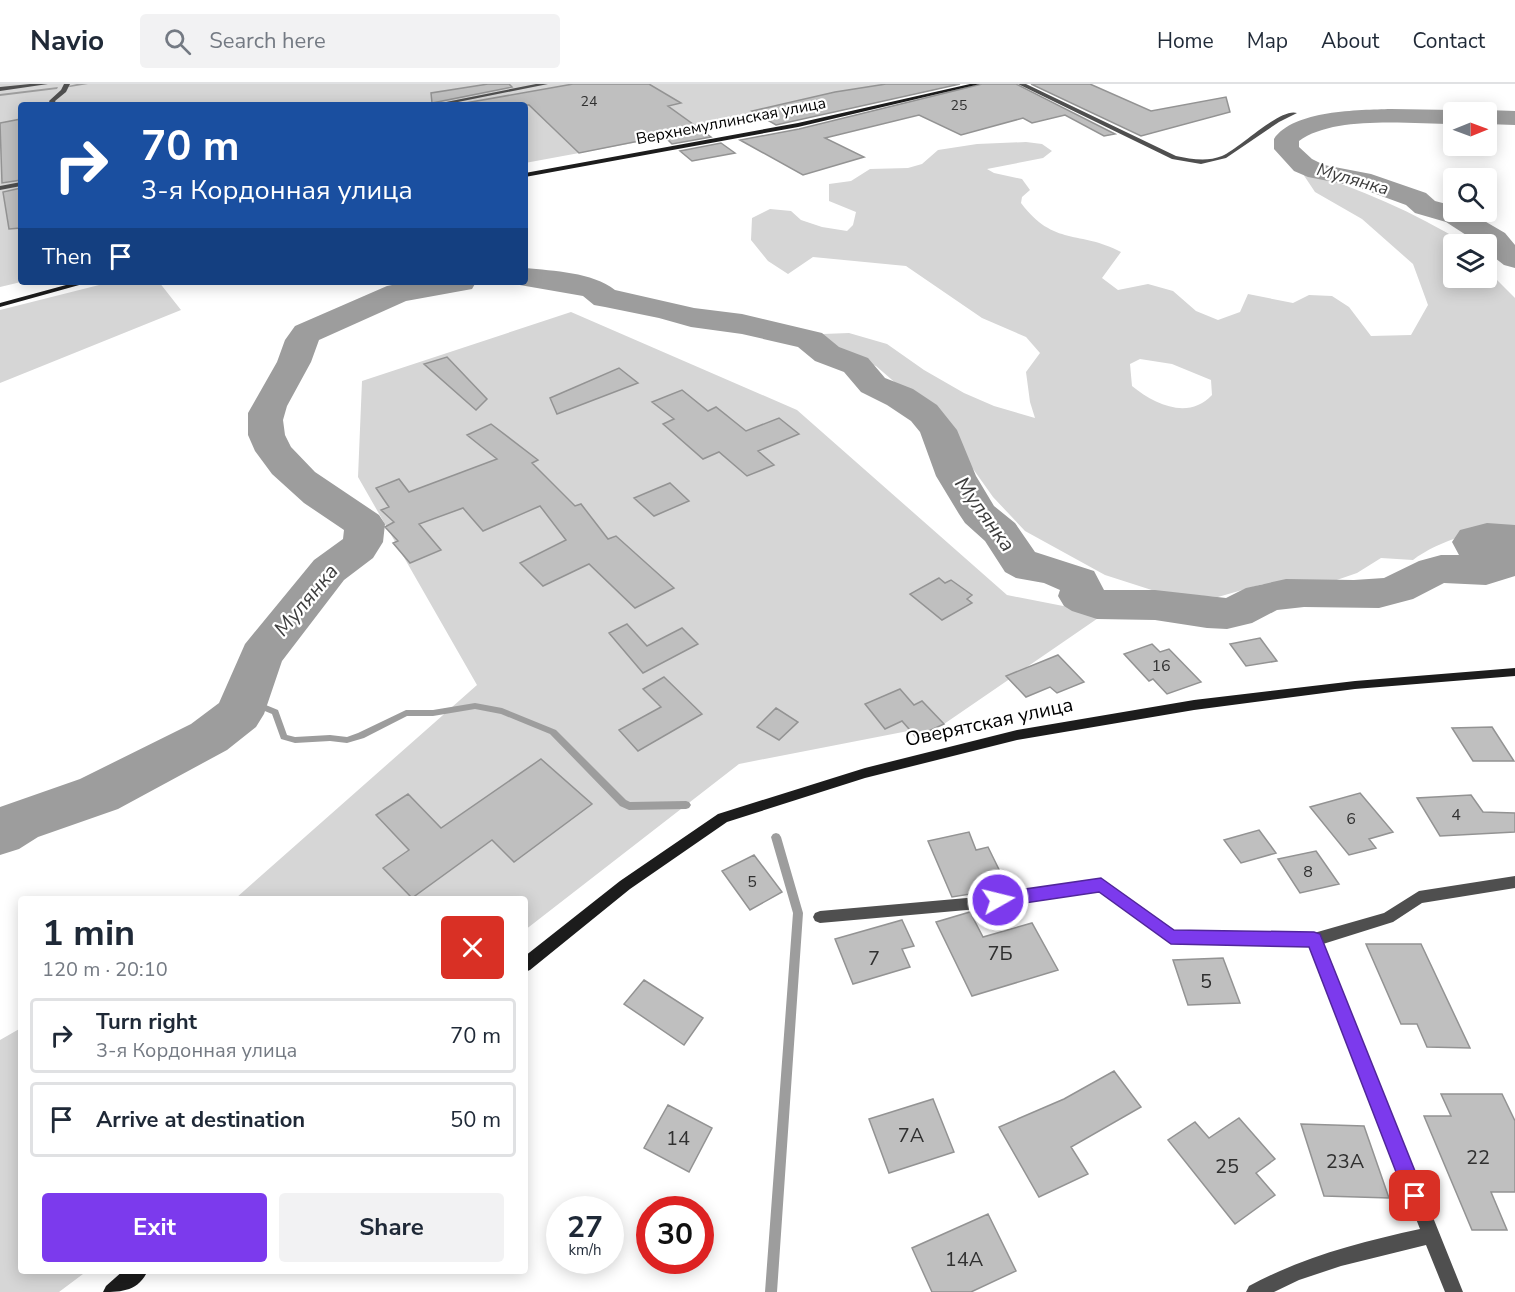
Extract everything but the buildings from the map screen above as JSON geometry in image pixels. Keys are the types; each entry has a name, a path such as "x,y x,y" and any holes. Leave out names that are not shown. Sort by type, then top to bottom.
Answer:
{"street":[{"path":"0,89 45,84"},
{"path":"54,102 67,84"},
{"path":"450,102 545,84"},
{"name":"Верхнемуллинская улица","path":"528,174 798,125 977,84"},
{"path":"1021,84 1174,158 1201,162 1224,157 1277,121 1294,113"},
{"path":"0,188 18,185"},
{"path":"0,305 75,285"},
{"name":"Оверятская улица","path":"528,963 625,885 723,818 865,773 1017,735 1194,705 1355,685 1515,672"},
{"path":"820,917 978,903 1101,885 1171,937 1314,940 1388,918 1419,897 1515,882"},
{"path":"1314,940 1454,1292"},
{"path":"1255,1292 1286,1275 1353,1253 1431,1235"},
{"path":"112,1292 134,1274"}],"shaded area":[{"path":"0,84 906,84 720,127 528,162 528,102 18,102 18,283 0,287"},
{"path":"1026,142 1042,144 1052,151 1043,158 987,169 994,173 1022,179 1030,190 1022,197 1021,203 1033,217 1045,226 1056,232 1106,245 1121,252 1102,278 1118,290 1148,284 1173,291 1196,311 1218,320 1240,312 1248,294 1293,303 1309,295 1332,296 1349,307 1371,336 1411,335 1428,305 1413,264 1362,219 1315,192 1301,171 1386,202 1449,234 1443,234 1443,288 1497,288 1497,280 1515,298 1515,527 1462,536 1435,547 1413,560 1381,558 1357,573 1328,583 1263,584 1218,597 1161,593 1105,575 1025,531 993,497 954,442 945,424 932,410 914,399 876,366 830,351 822,345 819,339 823,334 849,333 887,344 924,370 964,393 994,406 1035,418 1030,402 1026,372 1040,353 1026,337 982,318 906,266 813,257 788,274 768,261 751,240 752,218 770,209 791,211 801,220 822,227 847,231 853,225 856,212 829,201 829,184 851,181 870,169 908,168 922,164 938,150 977,144","holes":["1140,359 1172,364 1211,380 1212,395 1203,403 1193,407 1172,407 1151,399 1132,386 1130,364"]},
{"path":"99,285 161,285 181,310 0,383 0,310"},
{"path":"571,312 797,410 1007,595 1104,614 944,724 739,764 528,928 528,896 238,896 477,685 358,477 362,381"},
{"path":"18,1030 18,1274 83,1274 59,1292 0,1292 0,1040"}],"waterway":[{"path":"70,86 86,84"},
{"path":"0,95 57,88"},
{"name":"Мулянка","path":"1443,117 1365,118 1317,124 1299,130 1286,139 1287,149 1303,165 1317,171 1362,180 1416,199 1425,207 1456,216 1495,239 1494,243 1515,259"},
{"name":"Мулянка","path":"1497,117 1515,118"},
{"name":"Мулянка","path":"528,277 554,280 594,289 605,298 664,309 691,317 742,324 810,340 827,354 856,365 873,385 900,397 924,413 938,430 956,476 979,514 1000,532 1020,562 1031,568 1050,570 1079,581 1082,590 1080,596 1097,604 1155,605 1227,614 1236,612 1261,599 1286,593 1354,595 1379,593 1398,589 1428,573 1441,569 1479,571 1494,569 1503,565 1503,558 1475,547 1473,542 1475,539 1487,536 1515,538"},
{"name":"Мулянка","path":"0,833 19,822 99,794 142,773 209,737 239,714 261,656 329,570 358,548 365,534 364,524 301,481 274,451 266,435 265,420 269,406 294,362 307,333 398,293 444,285"},
{"path":"245,704 261,706 275,712 284,737 295,740 330,738 347,740 361,736 406,713 433,713 475,706 502,711 553,732 623,803 629,806 686,805"},
{"path":"771,1292 798,913 776,837"}],"route":[{"path":"998,900 1101,885 1171,937 1314,940 1415,1196"}]}
